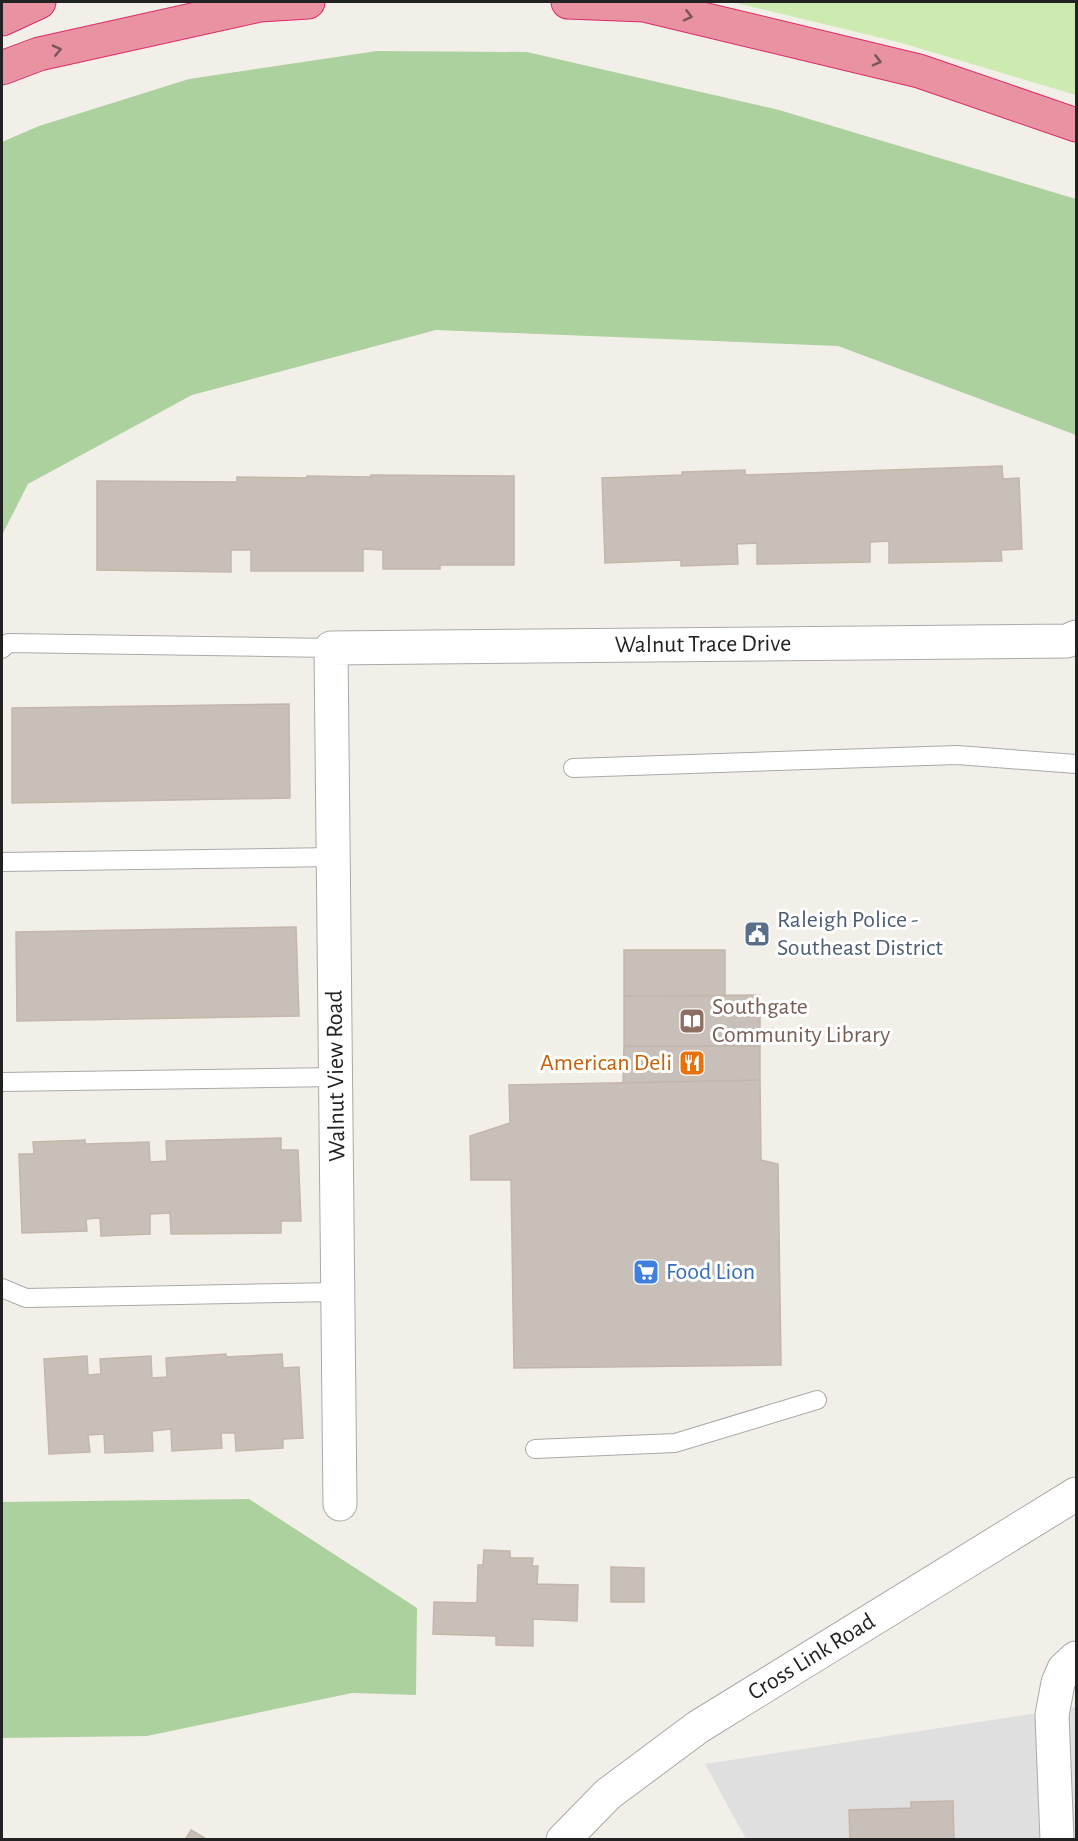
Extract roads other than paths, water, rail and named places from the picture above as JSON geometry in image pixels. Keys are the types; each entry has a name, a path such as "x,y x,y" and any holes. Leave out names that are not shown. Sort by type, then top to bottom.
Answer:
{"highway":[{"path":"2,19 39,2"},
{"path":"2,68 39,54 260,5 308,2"},
{"path":"567,2 644,5 885,63 919,72 1077,125"}],"street":[{"name":"Walnut Trace Drive","path":"331,648 1068,641 1077,637"},
{"name":"Walnut View Road","path":"331,648 340,1504"},
{"name":"Cross Link Road","path":"563,1839 608,1794 698,1727 1077,1494"},
{"path":"1057,1839 1052,1715 1058,1683 1064,1669 1077,1658"}],"lane":[{"path":"2,649 8,643 331,648"},
{"path":"573,768 957,755 1077,764"},
{"path":"2,862 333,857"},
{"path":"2,1082 336,1077"},
{"path":"2,1288 26,1298 338,1292"},
{"path":"536,1449 675,1443 817,1400"}],"place":[{"name":"Raleigh Police - Southeast District","path":"757,934"},
{"name":"Southgate Community Library","path":"692,1021"},
{"name":"American Deli","path":"692,1063"},
{"name":"Food Lion","path":"646,1272"}]}
